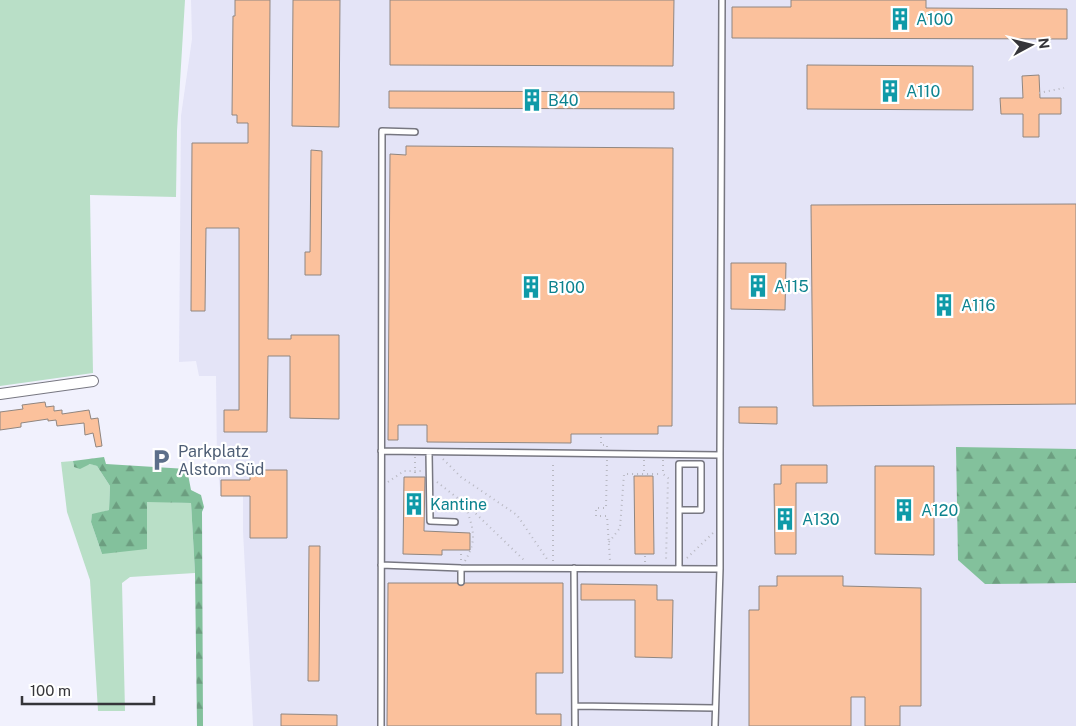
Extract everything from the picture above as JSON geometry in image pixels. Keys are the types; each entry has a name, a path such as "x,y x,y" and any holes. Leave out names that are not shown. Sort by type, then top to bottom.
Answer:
{"street":[{"path":"0,394 93,380"}],"lane":[{"path":"715,726 720,569 722,0"},
{"path":"381,726 382,131 415,132"},
{"path":"381,450 720,455"},
{"path":"429,452 430,521 455,522"},
{"path":"679,510 701,510 701,464 679,464 679,510 679,567"},
{"path":"381,565 461,568 666,569 679,567 720,569"},
{"path":"461,568 461,582"},
{"path":"574,568 576,726"},
{"path":"575,706 715,708"}],"path":[{"path":"1039,93 1064,88"},
{"path":"601,437 601,445 607,446 606,508 596,508 596,516 607,516 611,568"},
{"path":"415,451 415,477"},
{"path":"436,452 461,477 516,515 536,540 553,568"},
{"path":"553,454 553,568"},
{"path":"644,455 644,475"},
{"path":"663,455 663,474"},
{"path":"382,486 404,471 430,471"},
{"path":"609,542 620,528 624,474 663,474 668,478 666,569"},
{"path":"430,478 464,504 495,535 520,555 530,568"},
{"path":"461,568 473,548 473,529 464,504"},
{"path":"679,567 720,527"},
{"path":"461,552 461,568"}],"shaded area":[{"path":"191,0 1076,0 1076,726 253,726 243,531 243,496 221,496 217,464 216,376 199,376 196,361 179,362 181,116 192,39"}],"green space":[{"path":"0,0 185,0 177,131 176,197 90,195 93,373 0,386"},
{"path":"956,447 1076,449 1076,583 985,584 958,560"},
{"path":"104,457 106,464 187,469 191,490 201,495 204,507 202,512 203,726 197,726 195,573 191,503 147,502 147,549 102,554 91,522 92,514 109,510 110,486 97,466 90,464 80,469 74,467 73,461"},
{"path":"73,461 74,467 91,464 97,466 110,486 109,510 92,515 91,522 102,554 146,501 191,503 195,573 130,577 122,583 125,711 98,711 90,580 67,512 61,462"}],"building":[{"path":"235,0 270,0 268,339 291,339 291,335 339,335 339,419 290,418 290,356 268,356 267,432 224,432 224,410 239,410 239,228 206,228 205,311 191,311 192,143 248,143 248,123 237,123 237,115 232,115 233,16 235,16"},
{"path":"293,0 340,0 339,127 292,126"},
{"path":"390,0 674,0 673,66 390,65"},
{"name":"A100","path":"791,0 926,0 926,8 1067,9 1067,39 732,38 732,7 791,7"},
{"name":"A110","path":"807,65 973,66 973,110 807,109"},
{"path":"1039,75 1040,98 1061,98 1061,114 1039,114 1039,137 1023,137 1023,114 1001,114 1000,98 1023,98 1022,76"},
{"name":"B40","path":"389,91 674,92 674,109 389,108"},
{"name":"B100","path":"406,146 673,148 672,426 658,426 658,434 571,434 571,443 427,442 427,425 398,425 398,440 388,440 390,154 406,155"},
{"path":"311,150 322,151 321,275 305,275 305,252 310,252"},
{"name":"A116","path":"1076,204 1076,404 813,406 811,205"},
{"name":"A115","path":"731,263 786,263 785,310 731,309"},
{"path":"45,402 46,407 54,406 54,411 62,410 62,414 89,410 91,419 98,418 102,446 96,447 93,433 85,435 84,423 57,426 56,420 48,421 48,419 21,423 21,427 0,430 0,412 23,409 22,405"},
{"path":"739,407 777,407 777,424 739,423"},
{"name":"A130","path":"781,465 827,465 827,483 796,483 796,554 775,554 774,484 781,484"},
{"name":"A120","path":"875,466 934,466 934,555 875,554"},
{"path":"250,470 287,470 287,538 250,538 250,496 221,496 221,480 250,480"},
{"path":"634,476 653,476 654,554 635,554"},
{"name":"Kantine","path":"404,477 425,477 424,531 470,533 470,550 442,550 442,555 403,554"},
{"path":"309,546 320,546 319,681 308,681"},
{"path":"777,576 843,576 843,586 921,588 921,706 900,706 900,726 865,726 865,697 851,697 851,726 749,726 749,610 759,610 759,586 777,586"},
{"path":"388,583 457,583 461,586 465,583 563,583 563,673 536,673 536,714 561,714 561,726 387,726"},
{"path":"581,584 657,585 657,600 673,600 672,658 635,657 635,600 581,600"},
{"path":"281,714 337,715 337,726 281,726"}],"place":[{"name":"A100","path":"900,19"},
{"name":"A110","path":"890,91"},
{"name":"B40","path":"532,100"},
{"name":"A115","path":"758,286"},
{"name":"B100","path":"531,287"},
{"name":"A116","path":"944,305"},
{"name":"Parkplatz Alstom Süd","path":"161,460"},
{"name":"Kantine","path":"414,504"},
{"name":"A120","path":"904,510"},
{"name":"A130","path":"785,519"}]}
